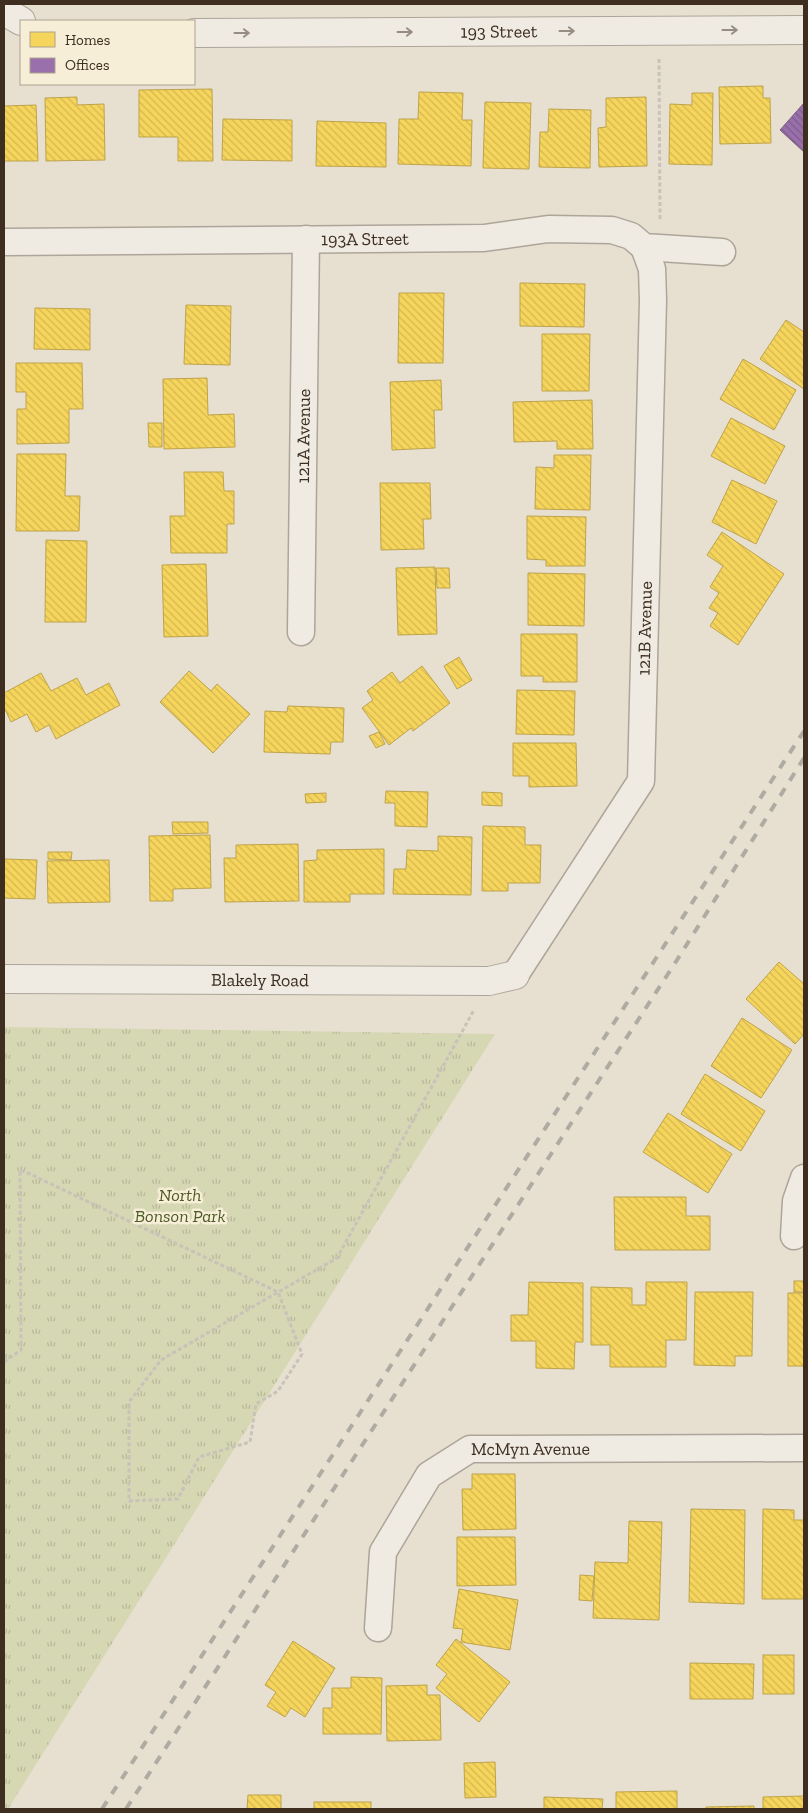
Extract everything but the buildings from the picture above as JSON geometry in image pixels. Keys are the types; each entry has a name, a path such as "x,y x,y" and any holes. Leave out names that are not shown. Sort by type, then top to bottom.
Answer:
{"street":[{"path":"4,6 8,4"},
{"path":"4,11 20,20"},
{"name":"193 Street","path":"195,33 804,30"},
{"name":"193A Street","path":"4,242 484,238 548,228 612,230 631,236 652,248 722,252"},
{"name":"121A Avenue","path":"301,632 306,239"},
{"name":"121B Avenue","path":"502,978 641,781 653,300 652,248"},
{"name":"Blakely Road","path":"4,979 502,978"},
{"path":"794,1236 796,1201 804,1178"},
{"name":"McMyn Avenue","path":"378,1628 383,1552 429,1475 470,1449 804,1448"}],"path":[{"path":"652,248 659,31"},
{"path":"4,1362 21,1350 20,1170 278,1292 302,1354 278,1391 256,1404 250,1442 198,1457 178,1499 129,1501 128,1402 161,1360 278,1292 337,1258 502,978"}],"green space":[{"name":"North Bonson Park","path":"4,1027 495,1034 8,1809 4,1809"}],"railway":[{"path":"102,1809 804,731"},
{"path":"126,1809 677,960 804,758"}]}
